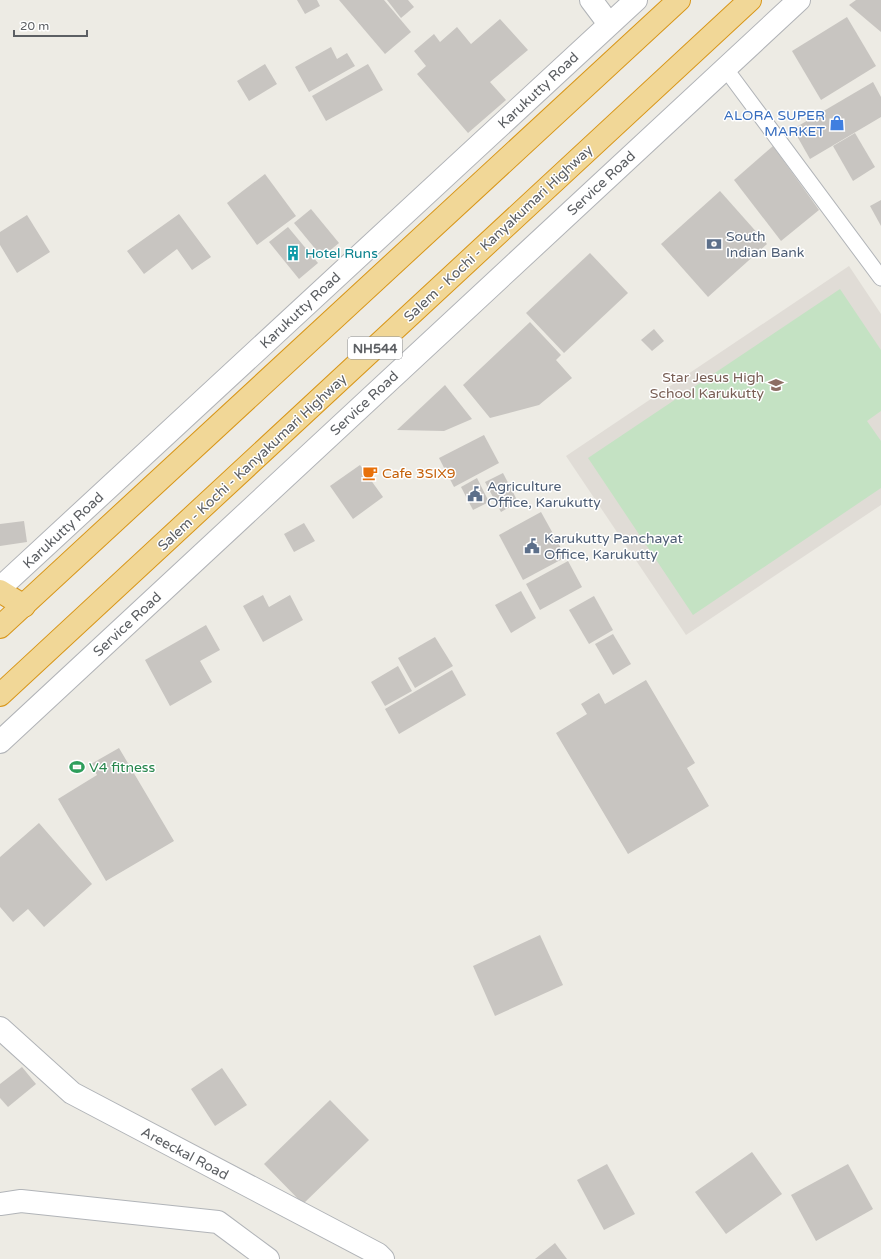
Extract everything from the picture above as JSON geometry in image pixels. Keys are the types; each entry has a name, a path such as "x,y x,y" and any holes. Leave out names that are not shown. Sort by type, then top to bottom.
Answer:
{"highway":[{"path":"0,627 679,0"},
{"name":"Salem - Kochi - Kanyakumari Highway","path":"0,695 750,0"},
{"path":"0,590 24,606"}],"street":[{"path":"591,0 609,24"},
{"name":"Karukutty Road","path":"0,590 636,0"},
{"name":"Service Road","path":"0,742 799,0"},
{"name":"Areeckal Road","path":"0,1028 72,1093 378,1254 383,1259"},
{"path":"0,1204 21,1201 218,1222 268,1259"}],"lane":[{"path":"725,68 881,278"}],"shaded area":[{"name":"Star Jesus High School Karukutty","path":"849,266 881,314 881,505 686,635 566,456"}],"green space":[{"name":"Star Jesus High School Karukutty","path":"840,289 881,350 881,411 867,421 881,441 881,488 693,615 588,458"}],"building":[{"path":"297,0 317,0 320,6 305,14"},
{"path":"339,0 384,0 411,32 385,54"},
{"path":"387,0 408,0 414,7 401,18"},
{"path":"856,0 881,0 881,32 849,5"},
{"path":"847,17 876,66 821,100 792,51"},
{"path":"500,19 528,50 490,82 506,100 468,133 417,74 426,66 414,51 434,34 440,42 457,27 471,44"},
{"path":"331,47 337,59 347,53 355,66 309,92 295,67"},
{"path":"265,64 277,84 249,101 237,81"},
{"path":"368,64 383,90 326,121 312,96"},
{"name":"ALORA SUPER MARKET","path":"873,82 881,97 881,117 810,159 793,129"},
{"path":"855,133 875,167 853,181 833,146"},
{"name":"South Indian Bank","path":"773,146 819,210 781,241 734,180"},
{"path":"265,174 296,216 257,245 227,203"},
{"name":"South Indian Bank","path":"720,191 767,244 708,297 661,244"},
{"path":"881,200 881,226 870,206"},
{"path":"311,209 339,243 322,257 294,223"},
{"path":"179,214 211,257 192,270 177,249 144,274 127,251"},
{"path":"27,215 50,252 17,273 0,245 0,232"},
{"name":"Hotel Runs","path":"288,227 318,263 299,279 269,242"},
{"path":"590,253 628,293 564,353 526,313"},
{"path":"530,322 561,355 556,360 572,378 539,405 490,418 463,385"},
{"path":"654,329 664,341 652,351 641,340"},
{"path":"445,385 472,419 444,431 397,430"},
{"path":"484,435 499,463 454,487 439,458"},
{"path":"360,465 383,497 353,519 330,486"},
{"path":"503,473 518,502 501,512 485,482"},
{"name":"Agriculture Office, Karukutty","path":"477,478 489,502 473,510 461,487"},
{"name":"Karukutty Panchayat Office, Karukutty","path":"541,512 566,557 523,580 499,535"},
{"path":"24,521 27,542 0,546 0,524"},
{"path":"304,523 315,541 294,552 284,534"},
{"path":"568,561 582,587 540,610 526,584"},
{"path":"521,591 536,618 511,633 495,605"},
{"path":"263,595 269,607 290,595 303,620 263,642 243,606"},
{"path":"594,596 613,630 589,644 569,610"},
{"path":"206,625 220,650 200,661 212,682 170,706 145,660"},
{"path":"613,634 631,664 613,675 595,644"},
{"path":"435,637 453,666 415,688 398,658"},
{"path":"398,666 412,691 385,706 371,682"},
{"path":"452,670 466,695 399,734 385,709"},
{"path":"646,680 695,763 687,768 709,806 628,854 556,733 587,714 581,704 599,693 605,704"},
{"path":"119,748 174,841 106,881 58,799 97,775 91,764"},
{"path":"39,823 92,884 44,927 28,909 13,922 0,907 0,857"},
{"path":"540,935 563,985 495,1016 473,966"},
{"path":"22,1067 36,1084 8,1107 0,1098 0,1084"},
{"path":"222,1068 247,1105 215,1126 191,1089"},
{"path":"330,1100 369,1140 303,1204 264,1164"},
{"path":"752,1152 782,1194 726,1234 695,1192"},
{"path":"607,1164 635,1214 604,1230 577,1180"},
{"path":"848,1164 873,1209 816,1241 791,1195"},
{"path":"555,1243 567,1259 535,1259"}],"place":[{"name":"ALORA SUPER MARKET","path":"837,123"},
{"name":"South Indian Bank","path":"714,244"},
{"name":"Hotel Runs","path":"293,253"},
{"name":"Star Jesus High School Karukutty","path":"776,385"},
{"name":"Cafe 3SIX9","path":"370,473"},
{"name":"Agriculture Office, Karukutty","path":"475,494"},
{"name":"Karukutty Panchayat Office, Karukutty","path":"532,546"},
{"name":"V4 fitness","path":"77,767"}]}
